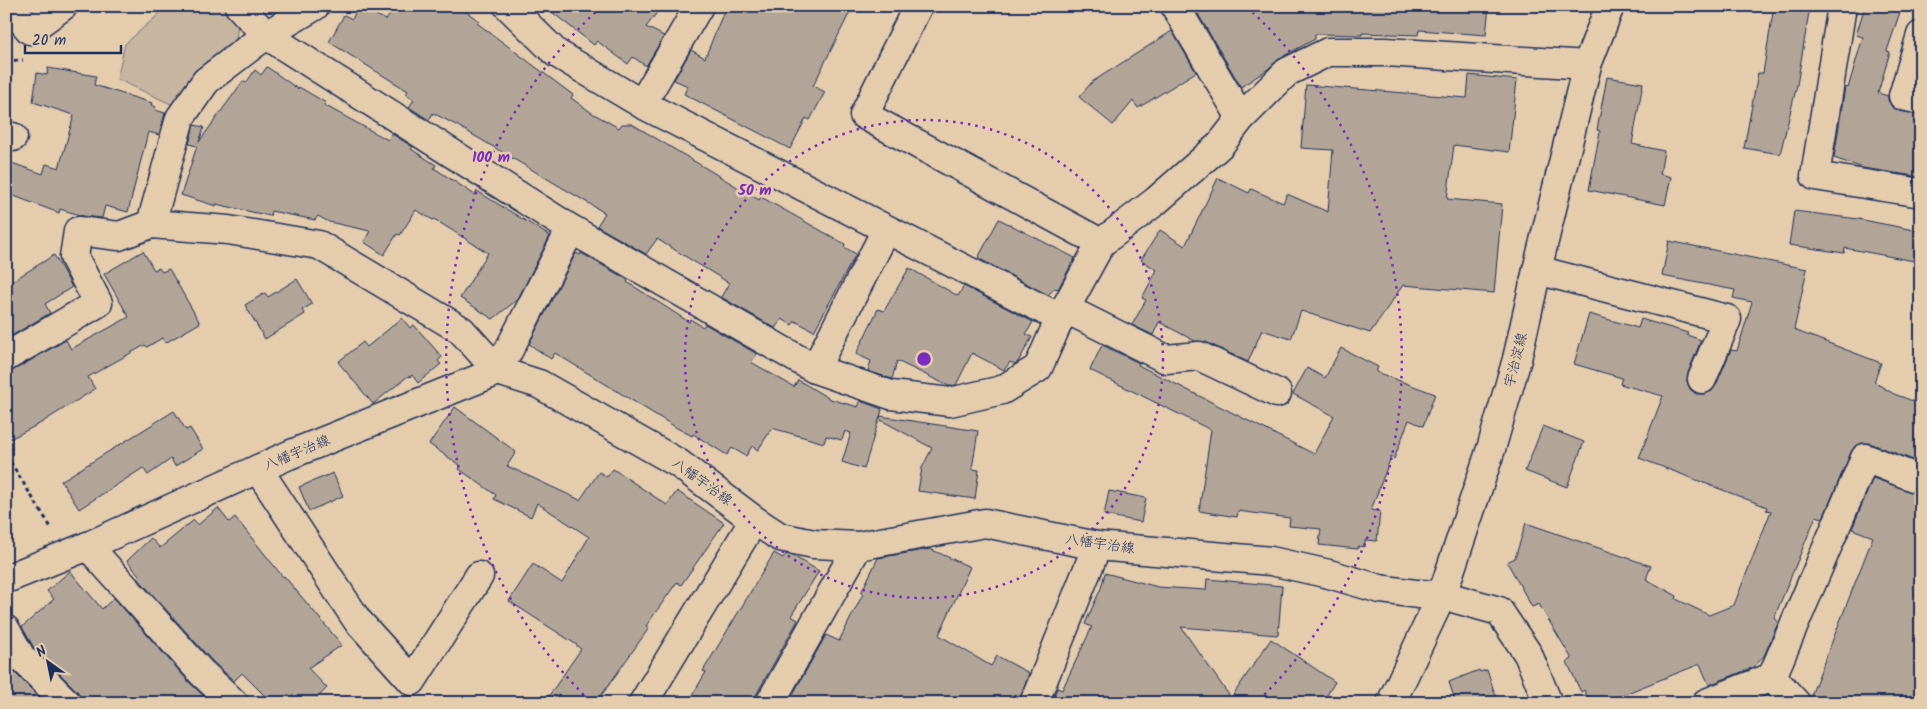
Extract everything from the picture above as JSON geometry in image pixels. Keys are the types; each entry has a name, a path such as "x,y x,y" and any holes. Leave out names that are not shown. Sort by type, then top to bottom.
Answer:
{"street":[{"path":"9,6 30,30 63,6"},
{"path":"239,6 266,35 571,229 815,369 891,395 950,402 1002,390 1038,368 1063,314 1101,243 1156,202 1220,145 1241,118 1288,72 1328,52 1386,52 1587,65"},
{"path":"151,224 180,118 206,80 266,35 315,6"},
{"path":"508,6 556,53 642,104 886,230 1063,314 1166,359 1199,356 1277,393"},
{"path":"642,104 699,6"},
{"path":"918,6 864,115 1101,243"},
{"path":"1175,6 1241,118"},
{"name":"宇治淀線","path":"1391,703 1442,595 1491,449 1517,359 1587,65 1610,6"},
{"path":"1842,6 1815,176 1921,193"},
{"path":"1921,35 1903,96 1921,100"},
{"path":"6,357 98,303 74,257 78,231 119,236 151,224 228,230 319,245 461,330 498,371 571,229"},
{"path":"815,369 886,230"},
{"path":"1537,270 1727,319 1702,380"},
{"name":"八幡宇治線","path":"6,579 77,550 258,469 498,371 539,384 678,463 754,520 780,536 814,544 858,546 985,523 1097,546 1270,561 1380,588 1418,594 1442,595 1499,611 1528,654 1548,703"},
{"path":"1706,703 1772,677 1865,458 1921,480"},
{"path":"258,469 357,620 412,681 479,576"},
{"path":"644,703 754,520"},
{"path":"770,703 858,546"},
{"path":"1035,702 1097,546"},
{"path":"77,550 234,703"},
{"path":"6,630 22,657 67,703"},
{"path":"1772,677 1796,703"}],"path":[{"path":"6,61 25,60"},
{"path":"6,455 77,550"}],"shaded area":[{"path":"168,6 221,6 238,24 236,40 203,65 173,105 117,79 125,44"}],"building":[{"path":"359,6 386,20 396,6 459,6 479,21 477,23 573,95 571,98 592,113 619,128 622,124 632,124 759,200 761,197 845,244 844,247 856,254 814,331 795,321 792,325 782,319 775,328 721,297 729,283 657,239 646,254 597,226 605,213 458,126 433,113 429,120 409,107 414,100 406,94 408,91 329,42 344,15 352,19"},
{"path":"544,6 662,6 646,27 664,36 646,66 633,57 628,64 597,41 594,45"},
{"path":"726,6 853,6 813,86 825,92 810,120 806,118 790,149 684,94 688,86 674,80 691,50 705,58"},
{"path":"1210,6 1340,8 1340,6 1489,6 1486,35 1419,30 1418,35 1315,34 1315,39 1280,58 1268,69 1241,87 1198,14"},
{"path":"1774,6 1810,6 1797,85 1780,154 1744,148 1758,73 1763,73"},
{"path":"1865,6 1882,6 1900,12 1887,51 1890,52 1878,93 1888,96 1892,107 1899,111 1921,115 1921,177 1863,168 1834,158 1845,87 1848,88 1863,37 1856,35"},
{"path":"1172,31 1196,72 1138,108 1133,101 1113,125 1079,97 1092,82"},
{"path":"267,67 298,89 299,87 326,103 324,105 388,140 392,134 436,165 434,168 475,195 477,191 550,236 518,299 493,319 460,298 488,253 434,219 416,210 400,235 397,234 384,255 364,242 370,231 329,222 318,216 315,220 271,211 270,216 216,204 216,206 181,195 197,146 189,144 194,125 204,127 199,142 243,81 246,83 255,70 261,75"},
{"path":"48,68 96,76 94,85 152,103 151,105 156,107 155,110 165,113 159,135 148,132 128,212 105,206 102,218 83,216 60,209 59,213 6,193 6,161 43,174 46,164 59,168 74,115 33,102 37,73 47,75"},
{"path":"1469,75 1517,80 1509,152 1454,145 1447,199 1502,204 1494,293 1403,285 1370,333 1301,311 1291,339 1262,330 1248,362 1206,342 1195,341 1159,322 1153,335 1132,325 1146,300 1142,298 1157,270 1141,260 1160,230 1185,246 1218,178 1249,193 1251,189 1283,203 1287,194 1328,212 1333,150 1301,148 1306,85 1467,98"},
{"path":"1607,77 1643,83 1632,144 1664,151 1660,174 1671,177 1665,205 1589,190 1600,131 1597,130"},
{"path":"1794,211 1858,219 1919,231 1914,261 1845,248 1844,253 1789,245"},
{"path":"999,219 1075,258 1058,289 1055,288 1048,295 978,258"},
{"path":"1669,241 1807,269 1794,330 1881,363 1874,382 1894,394 1921,404 1921,463 1870,443 1862,443 1855,446 1823,518 1816,516 1774,618 1778,623 1764,656 1754,667 1709,685 1700,664 1602,703 1590,703 1584,690 1581,692 1567,662 1572,659 1539,604 1532,607 1507,562 1515,558 1526,523 1651,566 1646,579 1677,596 1676,599 1709,615 1734,605 1771,511 1766,510 1767,507 1639,458 1663,396 1620,384 1622,378 1574,364 1589,314 1638,328 1641,319 1688,333 1687,335 1701,340 1688,373 1687,381 1690,389 1696,394 1712,391 1731,350 1737,351 1752,302 1733,298 1735,290 1662,276"},
{"path":"143,251 154,270 159,268 162,272 169,269 200,323 165,343 162,338 147,347 145,345 88,377 95,389 41,423 6,441 6,373 66,340 71,349 129,317 104,274"},
{"path":"576,253 580,255 581,253 628,280 627,282 689,322 690,319 703,327 705,324 757,354 751,362 794,387 798,380 830,399 858,407 860,401 882,409 880,416 978,431 972,469 979,470 975,499 918,491 922,468 932,448 879,419 864,469 842,462 851,433 845,431 842,440 826,436 824,443 772,428 758,450 752,446 746,456 732,448 727,455 693,434 692,436 677,428 555,353 551,359 529,344"},
{"path":"54,255 72,287 45,304 50,313 6,339 6,285"},
{"path":"909,268 958,296 964,286 1033,322 1026,334 1032,337 1018,362 1015,364 1010,362 1004,370 972,353 956,385 949,386 897,361 892,379 868,371 871,361 856,354 878,309 884,311"},
{"path":"297,279 312,304 302,310 305,314 265,339 245,305 265,293 268,297"},
{"path":"402,318 410,328 414,325 442,357 438,361 441,364 418,383 412,375 408,376 373,404 338,362 363,342 367,347"},
{"path":"1102,345 1314,454 1334,416 1293,394 1307,368 1325,378 1341,348 1378,367 1376,372 1435,394 1423,426 1409,420 1394,459 1391,457 1371,510 1380,511 1377,541 1365,540 1365,547 1358,546 1358,549 1319,545 1321,529 1289,526 1290,518 1238,511 1237,517 1199,511 1211,430 1090,370"},
{"path":"455,407 516,452 507,466 580,500 599,472 607,477 613,469 667,505 677,491 724,523 681,585 677,582 646,626 649,628 596,703 544,703 581,649 509,601 533,564 562,583 589,537 537,503 531,517 494,499 496,495 459,469 461,466 429,444"},
{"path":"174,411 186,430 190,428 203,449 175,466 171,459 148,475 143,468 79,509 61,481"},
{"path":"1543,426 1584,442 1567,487 1525,471"},
{"path":"333,473 343,496 309,511 299,487"},
{"path":"1873,478 1921,495 1921,703 1811,703 1810,698 1873,537 1852,529"},
{"path":"1109,491 1146,498 1141,522 1104,515"},
{"path":"218,508 229,522 235,517 283,577 342,645 308,668 327,688 312,703 272,703 242,673 234,681 212,661 137,577 139,575 127,561 151,538 160,548 194,520 198,525"},
{"path":"930,549 970,567 939,635 991,666 997,656 1029,673 1019,703 788,703 826,635 839,641 863,594 861,593 878,558"},
{"path":"774,553 783,558 786,554 793,556 819,571 791,616 798,620 756,695 754,703 688,703 706,672 703,671"},
{"path":"70,571 102,609 114,598 189,682 211,703 82,703 78,692 34,648 22,627 54,599 47,591"},
{"path":"1105,573 1158,587 1206,590 1207,579 1282,586 1278,635 1181,627 1231,698 1271,639 1335,682 1322,703 1051,703 1057,688 1062,690 1092,627 1085,624 1101,588"},
{"path":"6,663 10,668 45,703 6,703"},
{"path":"1479,670 1480,672 1487,670 1498,703 1456,703 1449,682"}]}
